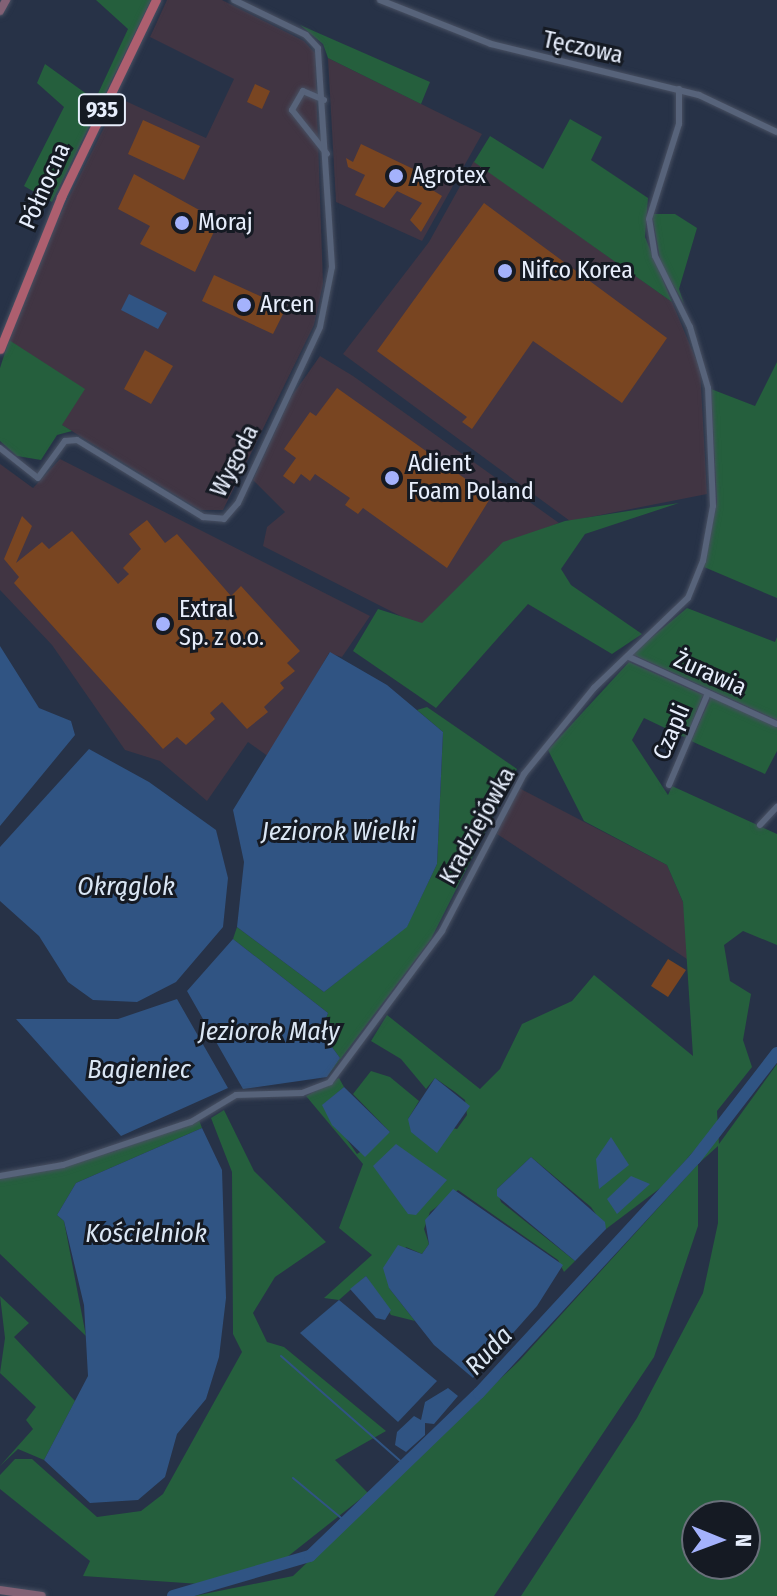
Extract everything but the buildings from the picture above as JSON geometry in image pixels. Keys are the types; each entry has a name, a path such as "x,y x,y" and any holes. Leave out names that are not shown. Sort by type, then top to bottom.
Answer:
{"main road":[{"path":"0,11 6,0"},
{"name":"Północna","path":"0,349 66,185 156,0"},
{"path":"0,1590 42,1596"}],"street":[{"name":"Tęczowa","path":"380,0 491,44 679,89 777,132"},
{"name":"Wygoda","path":"0,448 38,478 65,441 77,440 203,517 224,519 238,503 326,305 332,267 322,58 312,40 237,1"},
{"name":"Kradziejówka","path":"0,1176 63,1165 191,1122 236,1095 302,1093 330,1082 442,931 524,774 594,688 688,598 703,561 713,506 706,374 650,232 653,198 679,124 679,89"},
{"path":"324,100 303,91 292,110 327,155"},
{"name":"Żurawia","path":"629,657 777,724"},
{"name":"Czapli","path":"669,785 708,693"},
{"path":"760,825 777,807"}],"shaded area":[{"path":"167,0 222,0 304,41 315,53 323,284 314,325 223,510 200,510 62,425 9,340 40,255 119,98 206,138 234,79 150,37"},
{"path":"328,58 482,134 422,241 336,202"},
{"path":"474,161 672,302 700,369 707,494 570,521 343,354 429,242"},
{"path":"320,356 353,376 559,523 499,546 422,627 263,546 267,527 285,512 253,480 291,397"},
{"path":"60,459 370,616 342,657 329,653 269,757 248,742 207,801 160,761 125,750 52,645 0,590 0,464 33,488"},
{"path":"517,787 667,865 683,902 690,961 497,834"}],"green space":[{"path":"96,0 151,0 52,202 24,186 64,107 37,83 45,64 95,100 128,29"},
{"path":"300,25 430,82 421,104 328,58 323,44"},
{"path":"570,119 602,137 591,160 648,198 645,237 672,302 474,162 490,136 543,169"},
{"path":"652,214 675,214 697,228 679,289 684,304 661,264"},
{"path":"9,340 85,389 62,425 72,431 57,435 41,460 17,456 0,441 0,368"},
{"path":"777,362 777,598 704,567 717,502 711,389 755,406"},
{"path":"679,503 585,534 561,569 571,585 642,634 612,654 528,604 436,708 353,651 378,609 422,623 503,542 565,521"},
{"path":"687,608 775,642 777,637 777,720 632,654"},
{"path":"629,662 703,695 686,738 644,718 632,740 668,795 672,786 777,834 777,945 743,931 724,945 730,981 751,994 743,1040 752,1067 717,1111 719,1144 777,1064 777,1596 521,1596 637,1418 703,1293 718,1223 718,1146 698,1164 700,1144 663,1186 606,1229 591,1207 531,1157 497,1189 501,1202 575,1261 564,1272 558,1260 458,1190 430,1212 424,1229 429,1244 422,1254 406,1247 389,1288 415,1321 391,1315 366,1276 339,1300 324,1298 372,1255 339,1228 363,1164 306,1096 339,1078 344,1087 323,1105 357,1154 390,1132 353,1094 371,1071 390,1077 419,1101 408,1119 457,1129 467,1115 465,1100 455,1092 435,1078 426,1089 401,1059 371,1041 387,1015 480,1089 500,1069 522,1024 572,1001 594,975 693,1056 683,902 667,865 584,821 548,750"},
{"path":"711,697 777,727 777,751 765,774 691,741"},
{"path":"427,707 517,769 431,939 327,1077 340,1058 321,1032 328,1013 233,939 237,927 324,992 407,926 437,864 443,732 417,710"},
{"path":"224,1110 254,1171 326,1242 275,1277 253,1313 267,1342 284,1347 386,1431 335,1460 368,1493 277,1565 200,1584 83,1576 90,1561 0,1489 0,1475 15,1459 32,1459 97,1517 141,1511 163,1494 242,1352 233,1334 232,1172 211,1118"},
{"path":"199,1120 202,1128 76,1183 57,1215 64,1221 86,1336 0,1254 0,1178 112,1152"},
{"path":"698,1164 698,1226 654,1357 494,1596 194,1596 293,1576 520,1360"},
{"path":"0,1296 29,1323 14,1337 75,1401 44,1460 18,1449 0,1466 33,1429 26,1420 36,1407 0,1373 5,1338"}],"water":[{"path":"129,294 167,313 158,329 121,310"},
{"path":"0,646 39,708 71,721 75,735 0,826"},
{"name":"Jeziorok Wielki","path":"330,652 387,685 443,732 437,864 407,927 324,992 237,927 244,862 233,810"},
{"name":"Okrąglok","path":"89,749 149,782 216,830 228,878 223,927 176,982 137,1002 93,1000 68,982 39,936 0,901 0,847"},
{"name":"Jeziorok Mały","path":"233,939 328,1013 321,1032 340,1058 327,1077 243,1089 187,991"},
{"name":"Bagieniec","path":"177,999 228,1088 121,1136 16,1019 118,1019"},
{"path":"435,1078 470,1106 437,1153 411,1132 408,1119"},
{"path":"344,1087 390,1132 365,1157 332,1125 322,1105"},
{"name":"Kościelniok","path":"202,1128 222,1170 226,1298 219,1357 206,1399 177,1434 165,1477 138,1500 90,1503 44,1460 88,1376 84,1305 64,1221 57,1215 76,1183"},
{"path":"611,1137 629,1165 599,1189 596,1159"},
{"path":"396,1144 447,1180 416,1215 408,1214 373,1166"},
{"path":"531,1157 605,1222 606,1229 575,1261 497,1196 497,1189"},
{"path":"631,1176 650,1184 617,1214 607,1199"},
{"path":"453,1189 563,1265 537,1306 473,1378 434,1345 389,1288 383,1268 398,1245 422,1254 429,1244 425,1220"},
{"path":"366,1276 391,1310 385,1320 376,1318 350,1289"},
{"path":"339,1300 437,1381 398,1422 300,1333"},
{"path":"448,1388 458,1396 434,1424 425,1423 425,1435 406,1452 395,1445 397,1432 414,1416 421,1420 425,1402"}],"waterway":[{"name":"Ruda","path":"173,1596 310,1556 479,1393 695,1159 777,1053"},
{"path":"281,1356 405,1465"},
{"path":"293,1478 346,1522"}],"place":[{"name":"Agrotex","path":"396,176"},
{"name":"Moraj","path":"182,223"},
{"name":"Nifco Korea","path":"505,271"},
{"name":"Arcen","path":"244,305"},
{"name":"Adient Foam Poland","path":"392,478"},
{"name":"Extral Sp. z o.o.","path":"163,624"}]}
